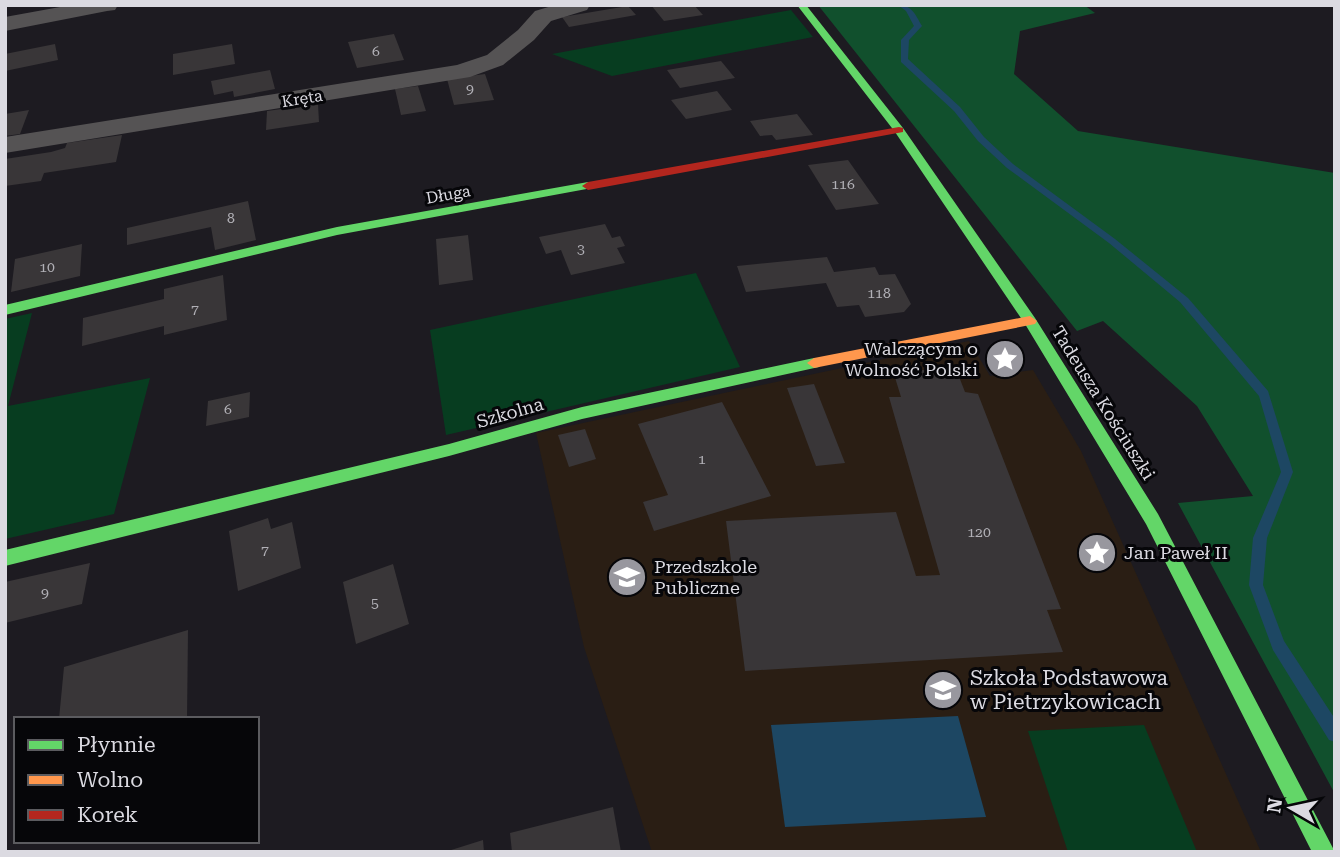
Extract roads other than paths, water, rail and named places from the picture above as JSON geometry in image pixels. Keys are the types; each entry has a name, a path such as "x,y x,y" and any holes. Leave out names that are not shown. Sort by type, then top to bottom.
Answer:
{"street":[{"path":"5,24 107,5"},
{"name":"Kręta","path":"5,145 461,72 495,60 543,16 579,5"},
{"name":"Tadeusza Kościuszki","path":"801,5 899,130 1030,321 1152,519 1324,852"},
{"name":"Długa","path":"5,310 337,231 899,130"},
{"name":"Szkolna","path":"5,558 449,450 582,412 1030,321"}],"water":[{"path":"958,716 986,817 785,827 771,725"}],"waterway":[{"path":"901,5 909,10 918,26 905,40 904,60 957,109 981,139 1010,166 1112,241 1184,300 1264,394 1287,472 1260,538 1256,585 1278,645 1335,734"}],"place":[{"name":"Walczącym o Wolność Polski","path":"1005,359"},
{"name":"Jan Paweł II","path":"1097,553"},
{"name":"Przedszkole Publiczne","path":"627,577"},
{"name":"Szkoła Podstawowa w Pietrzykowicach","path":"943,690"}]}
